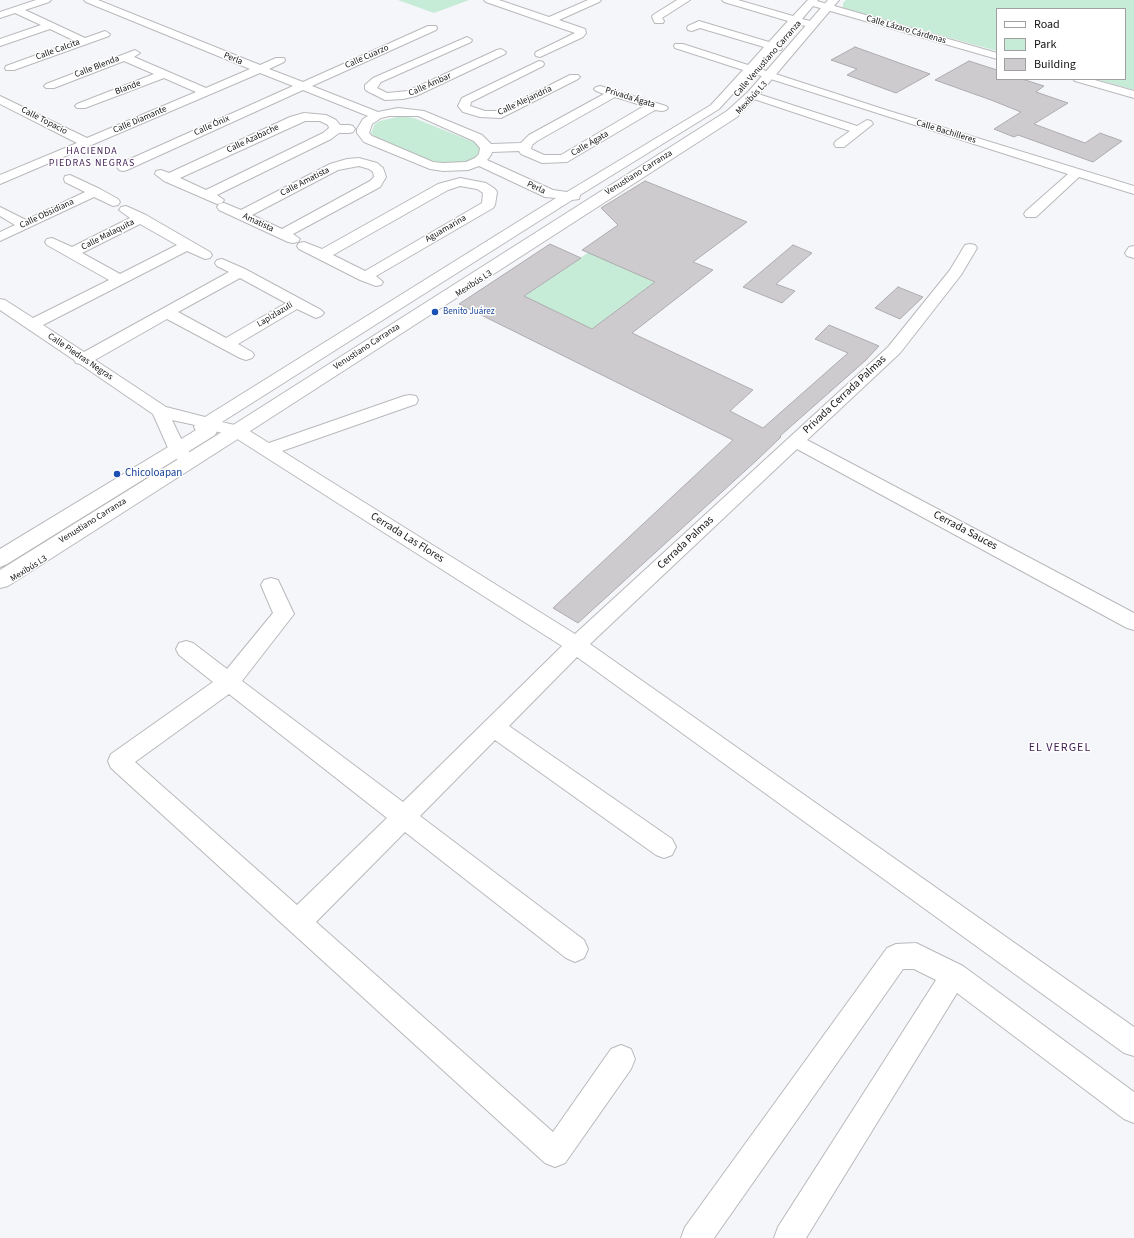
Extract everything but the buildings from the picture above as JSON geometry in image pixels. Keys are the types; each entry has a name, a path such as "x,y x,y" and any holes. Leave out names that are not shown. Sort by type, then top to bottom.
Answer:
{"main road":[{"name":"Calle Venustiano Carranza","path":"724,116 726,107 813,25 826,3"},
{"name":"Calle Venustiano Carranza","path":"724,116 753,95"},
{"name":"Venustiano Carranza","path":"0,559 181,451 239,432 565,202 597,200 724,116"},
{"name":"Venustiano Carranza","path":"0,580 181,451 212,424 565,202 724,116"}],"street":[{"path":"0,15 46,0"},
{"name":"Perla","path":"89,0 259,70 377,116"},
{"path":"474,113 467,110 464,106 466,100 538,62 581,33 551,20 489,0"},
{"path":"551,20 596,0"},
{"path":"659,21 657,18 666,10 685,0"},
{"path":"727,0 813,25"},
{"name":"Mexibús L3","path":"0,587 239,432 740,113 753,95 772,50 797,21 826,3"},
{"name":"Mexibús L3","path":"565,202 715,107 763,72 826,3"},
{"name":"Calle Lázaro Cárdenas","path":"826,3 996,56"},
{"name":"Calle Calcita","path":"16,10 84,41"},
{"name":"Calle Calcita","path":"0,44 50,26"},
{"name":"Calle Cuarzo","path":"302,86 426,26 471,41"},
{"path":"84,41 105,34"},
{"name":"Calle Calcita","path":"0,44 31,60 84,41"},
{"name":"Calle Ámbar","path":"471,41 377,80 371,85 371,89 376,94 385,97 412,94 505,53 488,47"},
{"path":"751,43 772,50"},
{"name":"Calle Bachilleres","path":"679,46 763,72 882,112 1134,190"},
{"name":"Calle Blenda","path":"50,86 135,53"},
{"name":"Blande","path":"124,57 206,92"},
{"path":"10,68 31,60"},
{"name":"Calle Diamante","path":"0,180 280,60"},
{"name":"Calle Alejandría","path":"474,113 484,116 501,114 579,79 560,72"},
{"name":"Blande","path":"95,89 108,95 164,74"},
{"path":"69,78 82,84"},
{"path":"1082,80 1134,95"},
{"name":"Calle Ónix","path":"127,168 302,86"},
{"name":"Privada Ágata","path":"596,88 658,107"},
{"path":"486,148 525,147 533,138 614,93"},
{"path":"81,106 108,95"},
{"path":"753,95 859,130"},
{"path":"398,112 403,96"},
{"name":"Calle Topacio","path":"0,99 87,143"},
{"name":"Calle Ágata","path":"525,147 526,151 542,159 564,159 658,107"},
{"path":"398,112 420,113 478,138 484,143 486,148 485,155 479,161 468,166 453,167 430,165 368,139 363,133 362,129 367,122 377,116 398,112"},
{"path":"840,144 882,112"},
{"path":"449,126 474,113"},
{"name":"Calle Azabache","path":"163,175 304,117 322,118 332,123 336,129"},
{"path":"215,201 327,136 336,129 362,129"},
{"path":"380,284 293,240 374,184 380,177 379,171 373,166 399,152"},
{"name":"Perla","path":"479,161 565,202"},
{"name":"Calle Amatista","path":"241,215 334,167 347,163 359,162 373,166"},
{"path":"453,167 460,182"},
{"path":"1031,214 1077,172"},
{"name":"Amatista","path":"163,175 293,240"},
{"name":"Calle Obsidiana","path":"70,179 113,202"},
{"name":"Aguamarina","path":"322,255 443,187 460,182 481,186 490,192 488,205 365,277"},
{"name":"Calle Obsidiana","path":"0,237 95,192"},
{"path":"126,210 140,218"},
{"path":"0,211 25,225"},
{"name":"Calle Malaquita","path":"72,253 140,218 205,255"},
{"path":"52,242 72,253"},
{"path":"32,325 188,245"},
{"name":"Privada Cerrada Palmas","path":"795,441 894,350 956,272 970,248"},
{"name":"Calle Malaquita","path":"72,253 120,280"},
{"name":"Lapizlazuli","path":"222,263 296,303"},
{"path":"82,360 240,272"},
{"path":"296,303 316,313"},
{"name":"Lapizlazuli","path":"227,344 296,303"},
{"name":"Calle Piedras Negras","path":"1,305 160,411 239,432"},
{"path":"168,313 246,355"},
{"path":"267,450 410,400"},
{"path":"0,552 181,451 160,411"},
{"name":"Cerrada Las Flores","path":"239,432 576,645 1134,1043"},
{"name":"Cerrada Sauces","path":"795,441 1134,622"},
{"name":"Cerrada Palmas","path":"298,922 576,645 795,441"},
{"path":"271,585 284,614 229,682 119,761 555,1153 621,1059"},
{"path":"186,649 575,949"},
{"path":"494,727 664,847"},
{"path":"696,1238 896,957 916,956 954,975 1134,1109"},
{"path":"789,1238 954,975"}],"green space":[{"path":"398,0 469,0 434,13"},
{"path":"846,0 1134,0 1134,90 1099,80 1126,80 1126,8 996,8 996,51 843,8 843,3"},
{"path":"401,116 414,118 476,143 480,148 476,159 461,164 433,163 378,139 371,133 375,124 380,121"},
{"path":"589,252 655,282 592,329 524,296"}],"place":[{"name":"Benito Juárez","path":"435,312"},
{"name":"Chicoloapan","path":"117,474"}],"district":[{"name":"HACIENDA PIEDRAS NEGRAS","path":"92,158"},
{"name":"EL VERGEL","path":"1060,748"}]}
